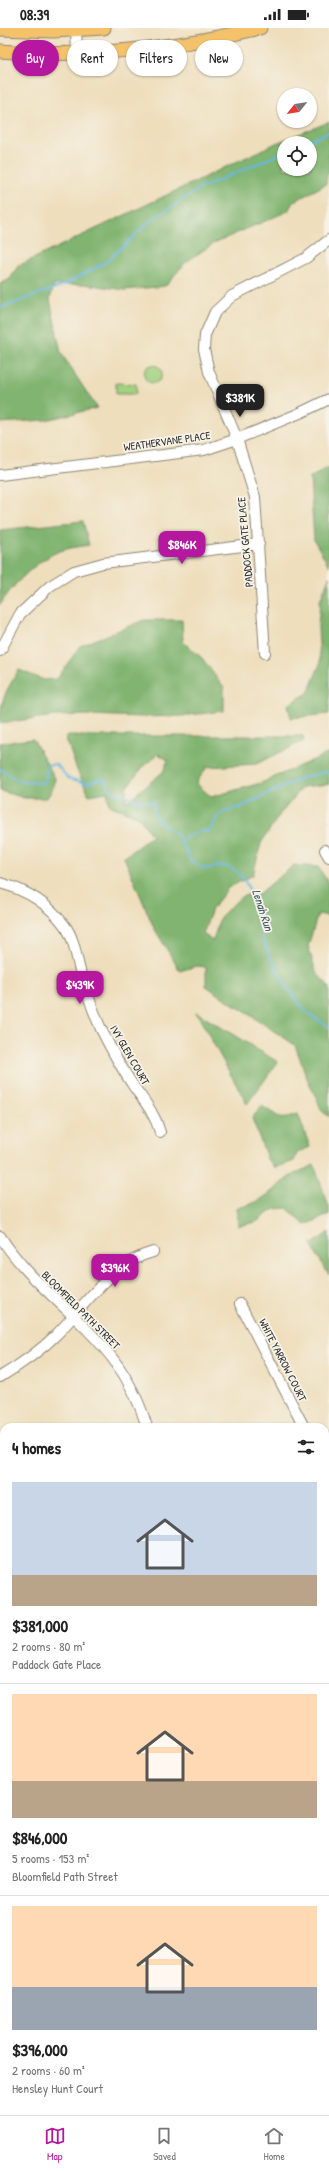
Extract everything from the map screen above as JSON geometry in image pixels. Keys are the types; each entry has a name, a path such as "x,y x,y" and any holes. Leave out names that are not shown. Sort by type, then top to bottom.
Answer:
{"main road":[{"path":"0,29 104,28"},
{"path":"118,51 153,49 202,41 260,28"},
{"path":"0,51 67,53"}],"street":[{"path":"76,29 76,40"},
{"name":"PADDOCK GATE PLACE","path":"265,652 255,497 237,439 208,372 205,335 215,312 232,296 306,258 329,240"},
{"name":"WEATHERVANE PLACE","path":"0,475 204,450 237,439 300,413 329,399"},
{"path":"0,650 20,614 50,586 74,571 103,564 259,544"},
{"name":"IVY GLEN COURT","path":"0,883 15,888 37,899 53,912 68,929 87,993 101,1029 118,1061 157,1120 160,1132"},
{"name":"BLOOMFIELD PATH STREET","path":"0,1236 19,1264 73,1316 112,1358 125,1376 145,1423"},
{"path":"0,1377 22,1363 56,1336 105,1282 124,1265 140,1255 153,1252"},
{"name":"WHITE YARROW COURT","path":"240,1304 302,1423"}],"green space":[{"path":"329,122 329,173 327,175 326,184 293,202 288,211 214,243 186,262 165,286 125,290 85,284 54,285 50,299 61,353 97,408 45,420 0,423 0,284 10,279 18,266 277,143 277,176 317,176 317,136 294,136"},
{"path":"153,365 157,366 161,370 161,378 157,382 153,383 149,382 145,378 144,374 145,370 149,366"},
{"path":"116,383 136,384 136,394 116,394"},
{"path":"329,467 329,566 314,540 310,478"},
{"path":"83,521 89,545 62,550 52,554 28,572 15,585 0,605 0,530"},
{"path":"329,577 329,714 291,718 288,705 308,693 320,664 318,627 320,601"},
{"path":"144,620 182,620 183,642 202,658 224,688 224,711 181,716 55,716 0,723 1,708 5,695 19,670 44,680 57,679 80,646"},
{"path":"65,736 303,736 304,741 256,764 207,767 196,783 211,797 261,783 329,753 329,784 303,787 280,814 261,843 253,875 228,888 212,909 203,934 213,941 220,917 242,896 260,893 294,865 318,867 329,883 329,916 318,914 308,946 316,972 329,987 329,1117 322,1111 307,1078 295,1045 206,986 206,967 196,966 180,971 154,928 124,857 152,836 139,817 109,805 107,792 89,795 77,770","holes":["158,754 168,760 163,772 126,802 126,788 142,768"]},
{"path":"33,739 55,778 54,786 47,798 25,798 0,791 0,743"},
{"path":"196,1012 278,1062 247,1104"},
{"path":"262,1106 282,1119 298,1114 310,1147 297,1153 294,1161 275,1168 268,1161 252,1118"},
{"path":"314,1165 329,1207 329,1215 305,1225 287,1208 274,1209 256,1222 238,1226 236,1208 254,1203 291,1176"},
{"path":"329,1232 329,1275 311,1245"}],"waterway":[{"path":"317,137 329,132"},
{"path":"0,308 64,285 106,262 150,221 201,188 277,155"},
{"name":"Lenah Run","path":"0,769 21,782 43,783 45,781 48,765 56,764 68,778 86,783 103,778 107,782 110,790 140,801 154,802 154,813 158,820 178,836 191,861 205,869 219,866 229,867 241,876 250,890 263,939 270,957 282,979 303,1008 311,1016 329,1027"},
{"path":"181,841 199,831 209,831 217,818 224,812 241,807 304,777 329,771"}]}
